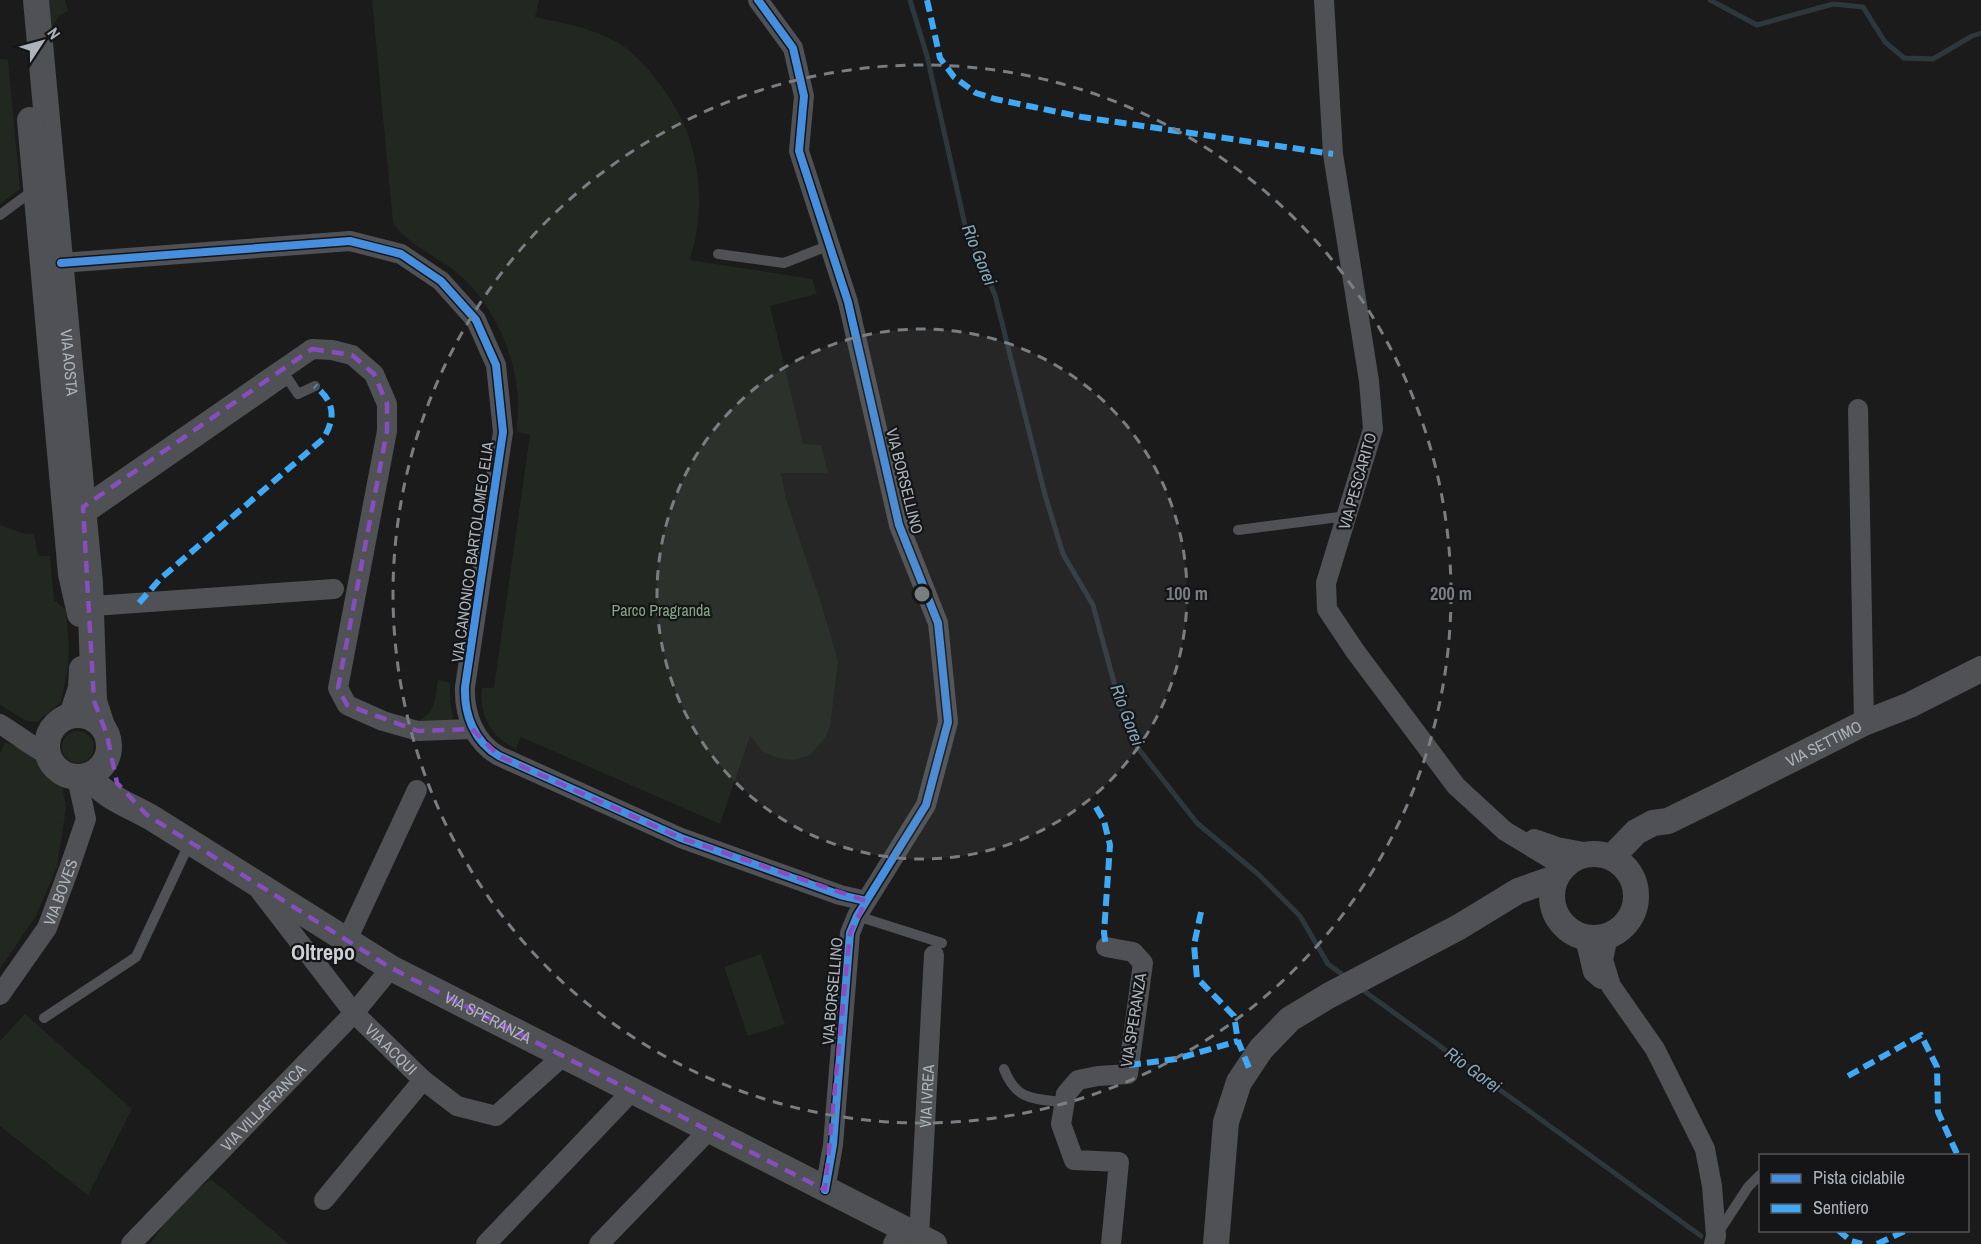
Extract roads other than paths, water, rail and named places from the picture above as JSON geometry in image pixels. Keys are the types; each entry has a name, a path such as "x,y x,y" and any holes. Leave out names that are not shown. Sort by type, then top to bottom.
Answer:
{"street":[{"name":"VIA AOSTA","path":"22,0 24,49 40,129 61,263 84,514 83,663 81,688 72,715"},
{"name":"VIA AOSTA","path":"36,0 40,129 35,189 71,574 85,607 94,701 102,726"},
{"name":"VIA BORSELLINO","path":"758,0 793,48 804,96 800,150 848,302 899,525 938,623 948,722 926,805 862,908 850,933 833,1145 825,1190"},
{"name":"VIA PESCARITO","path":"1324,0 1333,154 1368,370 1373,429 1326,583 1328,609 1354,651 1456,786 1505,831 1559,872"},
{"name":"VIA CANONICO BARTOLOMEO ELIA","path":"61,263 350,241 401,254 441,281 476,320 496,365 503,432 465,687 466,705 472,729"},
{"path":"84,514 312,349 352,355 374,374 387,404 387,431 338,688 347,705 383,721 418,731 472,729 483,744 499,756 681,838 840,895 862,908"},
{"path":"1858,409 1864,723"},
{"path":"85,607 334,589"},
{"name":"VIA SETTIMO","path":"1610,861 1639,853 1668,821 1864,723 1910,705 1981,669"},
{"path":"0,724 40,745 51,764 67,776 82,777 104,764 110,744 102,726 89,717 72,715 54,725 40,745"},
{"name":"VIA SPERANZA","path":"108,754 117,783 123,793 147,815"},
{"name":"VIA SPERANZA","path":"82,777 392,968 825,1190 912,1238"},
{"name":"VIA BOVES","path":"0,995 47,928 86,819 82,777"},
{"path":"347,939 417,790"},
{"path":"1505,831 1610,861 1637,894 1636,906 1630,919 1620,930 1597,937 1574,934 1556,916 1552,904 1551,891 1559,872"},
{"path":"1216,1244 1226,1122 1239,1082 1261,1049 1290,1019 1363,976 1459,927 1518,891 1559,872 1575,857 1610,861"},
{"name":"VIA ACQUI","path":"253,881 354,1013 423,1080 457,1106 496,1116 563,1056"},
{"path":"1498,904 1552,904"},
{"path":"1597,937 1593,972 1611,986 1655,1049 1705,1149 1712,1186 1715,1240"},
{"name":"VIA SPERANZA","path":"1064,1102 1066,1094 1078,1080 1128,1074 1143,963 1133,952 1106,947"},
{"name":"VIA IVREA","path":"912,1238 938,949"},
{"name":"VIA VILLAFRANCA","path":"131,1244 354,1013 392,968"},
{"path":"324,1200 423,1080"},
{"path":"486,1244 632,1091"},
{"path":"1064,1102 1061,1124 1074,1160 1119,1162 1111,1244"},
{"path":"599,1244 709,1130"}],"lane":[{"path":"0,215 35,189"},
{"path":"718,254 784,263 830,244"},
{"path":"84,514 288,379 298,394 315,386"},
{"path":"1238,530 1347,516"},
{"path":"44,1018 136,957 190,842"},
{"path":"862,908 938,949"},
{"path":"1004,1069 1009,1082 1028,1099 1064,1102"},
{"path":"1715,1240 1748,1187 1759,1176"}],"waterway":[{"name":"Rio Gorei","path":"910,0 927,56 965,225 995,295 1045,495 1063,554 1093,605 1119,701 1137,747 1197,823 1258,874 1300,916 1328,964 1347,978"},
{"path":"1710,0 1757,25 1833,4 1863,7 1885,42 1904,58 1933,59 1981,33"},
{"name":"Rio Gorei","path":"1360,988 1701,1236"}],"district":[{"name":"Oltrepo","path":"323,952"}],"park label":[{"name":"Parco Pragranda","path":"661,610"}]}
